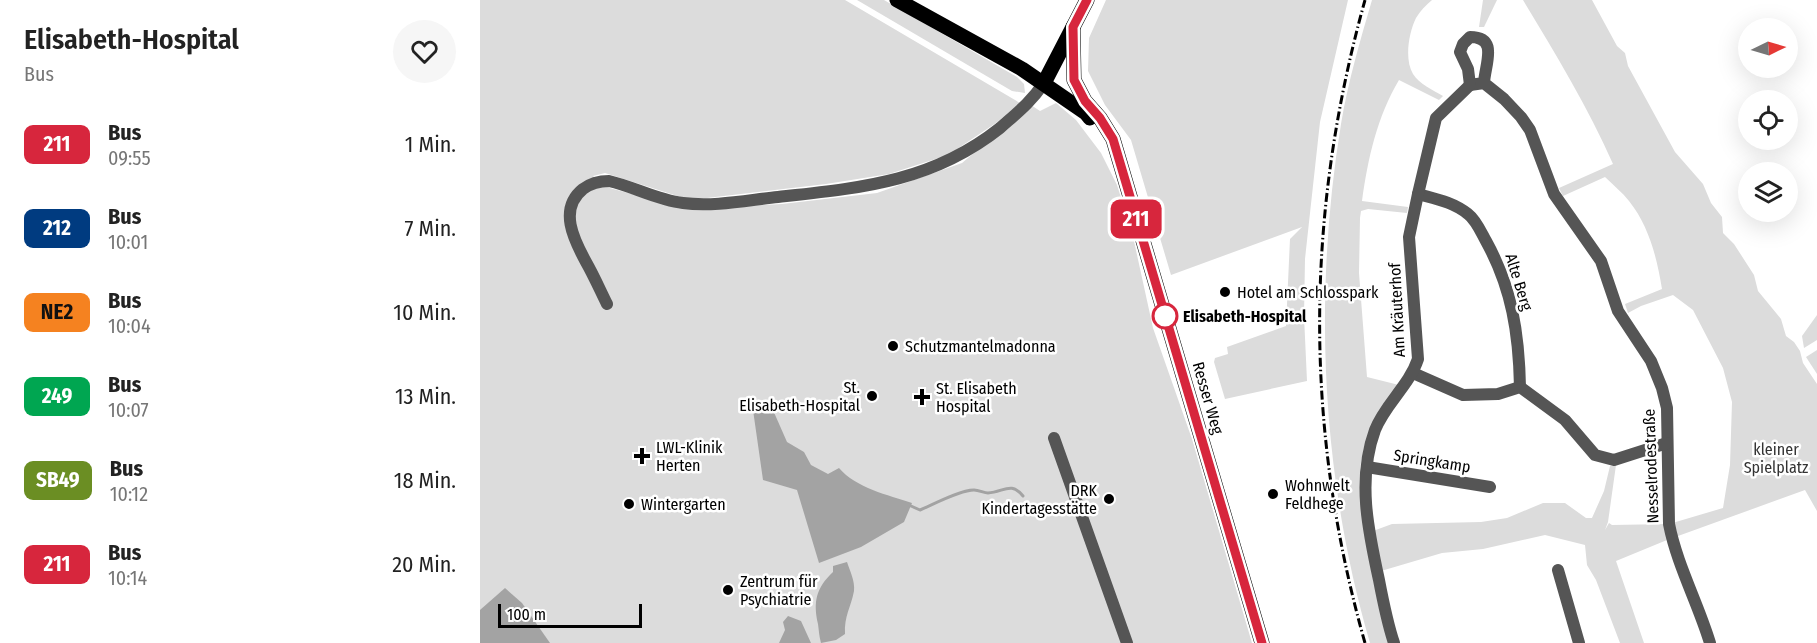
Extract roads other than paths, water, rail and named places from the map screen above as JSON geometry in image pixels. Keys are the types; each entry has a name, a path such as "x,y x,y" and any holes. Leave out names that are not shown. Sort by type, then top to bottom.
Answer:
{"main road":[{"name":"Resser Weg","path":"897,0 1044,83 1086,113 1119,163"},
{"path":"1044,83 1087,0"},
{"name":"Resser Weg","path":"1073,27 1074,80 1085,101 1100,118 1113,139 1262,643"}],"street":[{"path":"1479,37 1485,41 1489,53 1484,83 1470,85 1468,69 1460,52 1463,44 1470,38 1479,37"},
{"path":"608,304 575,243 570,227 570,210 574,199 587,186 609,181 657,199 687,204 748,200 876,185 930,169 970,149 1028,105 1044,83"},
{"name":"Nesselrodestraße","path":"1484,83 1521,117 1536,145 1554,194 1601,261 1618,311 1651,361 1662,388 1667,408 1669,524 1672,540 1710,643"},
{"name":"Am Kräuterhof","path":"1394,643 1370,538 1364,497 1367,467 1376,428 1413,374 1418,359 1410,237 1436,118 1470,85"},
{"name":"Alte Berg","path":"1418,194 1449,202 1471,216 1500,266 1510,300 1517,340 1520,387"},
{"path":"1413,374 1463,395 1498,394 1520,387 1564,420 1595,455 1614,460 1667,443"},
{"path":"1054,438 1127,643"},
{"name":"Springkamp","path":"1367,467 1490,487"},
{"path":"1558,570 1580,643"}],"waterway":[{"path":"911,506 920,510 954,495 974,490 988,493 1011,488 1023,496"}],"railway":[{"path":"1365,0 1345,81 1331,161 1323,241 1320,322 1322,402 1331,482 1345,562 1365,643"}],"place":[{"name":"Hotel am Schlosspark","path":"1225,292"},
{"name":"Elisabeth-Hospital","path":"1165,316"},
{"name":"Schutzmantelmadonna","path":"893,346"},
{"name":"St. Elisabeth-Hospital","path":"872,396"},
{"name":"St. Elisabeth Hospital","path":"922,397"},
{"name":"LWL-Klinik Herten","path":"642,456"},
{"name":"Wohnwelt Feldhege","path":"1273,494"},
{"name":"DRK Kindertagesstätte","path":"1109,499"},
{"name":"Wintergarten","path":"629,504"},
{"name":"Zentrum für Psychiatrie","path":"728,590"}],"park label":[{"name":"kleiner Spielplatz","path":"1776,458"}]}
